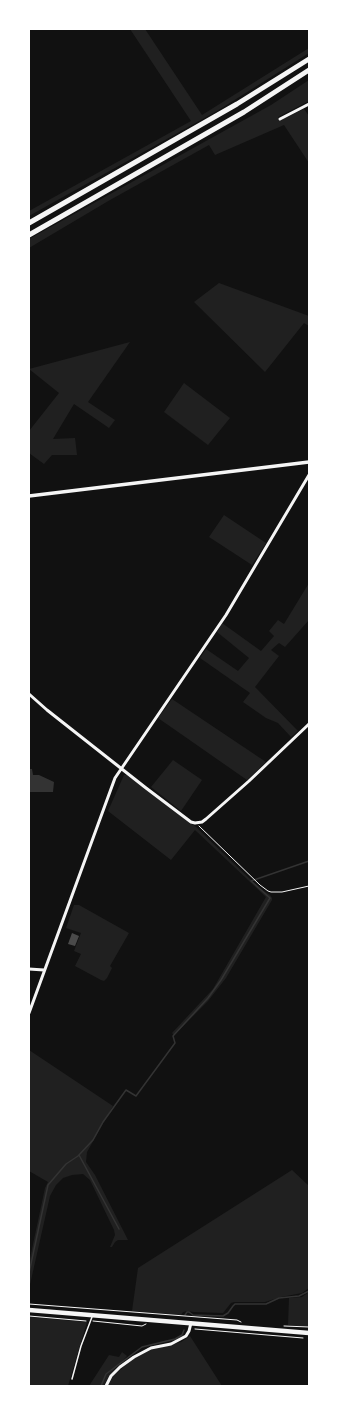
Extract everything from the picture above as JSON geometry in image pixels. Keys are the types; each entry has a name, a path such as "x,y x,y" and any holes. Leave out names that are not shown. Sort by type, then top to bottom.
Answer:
{"highway":[{"path":"29,223 224,112 309,59"},
{"path":"29,234 244,112 309,70"}],"main road":[{"path":"29,1310 92,1315 190,1326 308,1335"}],"street":[{"path":"280,119 309,104"},
{"path":"29,496 309,462"},
{"path":"29,1013 115,778 226,615 309,475"},
{"path":"29,694 47,710 191,822 198,823 206,819 249,781 309,724"},
{"path":"29,969 44,970"},
{"path":"106,1386 111,1376 134,1357 151,1348 180,1341 186,1336 190,1326"}],"lane":[{"path":"72,1379 92,1315"}],"path":[{"path":"198,823 200,828 268,891 282,892 309,886"},
{"path":"29,1304 237,1320 243,1323"},
{"path":"29,1316 142,1326 148,1324"},
{"path":"280,1326 288,1325 309,1327"},
{"path":"190,1326 298,1338 308,1335"}],"shaded area":[{"path":"130,29 145,29 202,115 309,48 309,53 217,111 29,216 29,211 191,121"},
{"path":"309,80 309,101 278,117 281,120 304,109 309,116 309,163 284,125 215,155 209,145 110,200 29,248 29,239 271,105"},
{"path":"219,283 309,316 309,326 304,323 265,372 194,302"},
{"path":"130,342 88,402 115,420 109,428 74,404 53,439 75,438 77,455 52,455 44,464 29,453 29,431 59,393 29,369"},
{"path":"184,383 230,418 208,445 164,412"},
{"path":"224,515 266,543 252,565 209,537"},
{"path":"309,583 309,620 285,647 279,643 271,650 279,656 255,687 298,731 291,737 278,723 266,718 243,702 250,693 200,658 206,649 238,671 249,658 217,632 222,623 261,651 274,636 269,631 278,620 284,624"},
{"path":"172,699 266,762 247,780 158,718"},
{"path":"173,760 202,780 181,811 151,787"},
{"path":"29,769 32,769 33,775 39,775 54,782 53,792 29,792"},
{"path":"124,775 127,775 196,827 272,898 226,978 208,1001 174,1035 172,1033 213,989 266,897 195,830 171,860 108,811"},
{"path":"74,905 79,905 129,933 110,966 112,968 104,981 75,966 81,954 74,951 81,933 66,928"},
{"path":"29,1050 113,1106 87,1152 86,1162 95,1175 128,1240 118,1240 112,1247 110,1247 115,1235 114,1230 90,1180 83,1174 63,1178 56,1185 50,1196 29,1289 29,1263 45,1188 48,1182 29,1171"},
{"path":"292,1170 309,1186 309,1288 302,1293 265,1302 234,1302 231,1303 223,1313 187,1311 183,1312 181,1315 132,1311 138,1268"},
{"path":"309,1292 309,1327 288,1325 289,1298 302,1297"},
{"path":"29,1317 87,1322 68,1386 29,1386"},
{"path":"190,1336 222,1386 106,1386 112,1377 133,1358 151,1350 181,1342"},
{"path":"122,1352 127,1356 114,1370 103,1386 89,1386 109,1355 119,1357"}],"building":[{"path":"72,933 79,936 75,946 68,944"}],"waterway":[{"path":"29,1273 48,1185 66,1164 78,1156 93,1140 103,1122 126,1090 136,1096 175,1043 173,1036 208,998 221,980 270,898 251,881 309,861"},
{"path":"79,1155 119,1229"},
{"path":"185,1315 189,1312 193,1315 223,1316 228,1313 235,1304 266,1304 279,1298 299,1296 309,1291"},
{"path":"101,1386 106,1374 142,1347 175,1339 182,1335 184,1330"}]}
